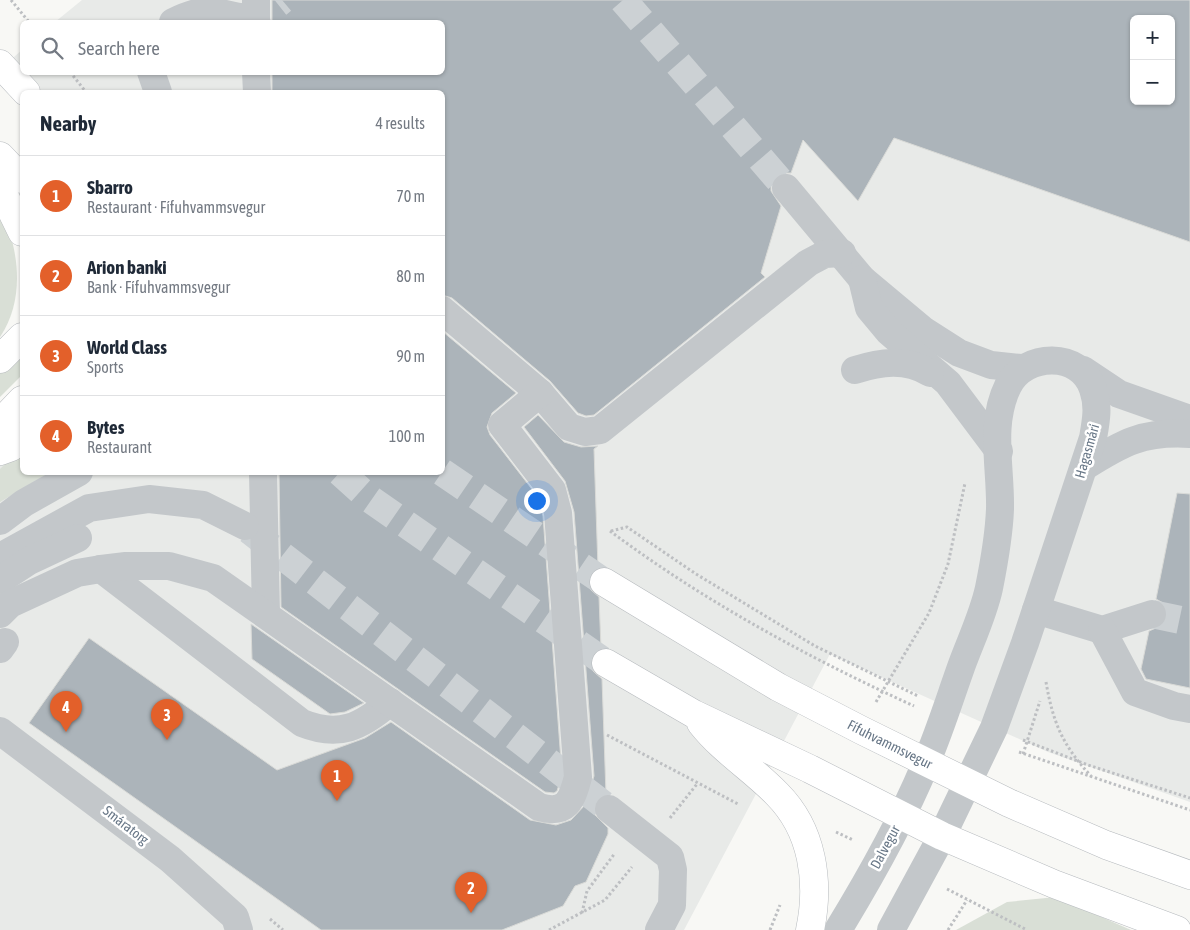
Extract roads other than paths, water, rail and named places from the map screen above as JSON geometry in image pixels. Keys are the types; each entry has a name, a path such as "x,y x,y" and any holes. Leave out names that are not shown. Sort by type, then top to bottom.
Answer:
{"main road":[{"path":"0,64 24,90"},
{"path":"0,156 20,177"},
{"path":"0,186 20,228"},
{"path":"12,347 20,327"},
{"path":"0,423 20,402"},
{"path":"0,451 11,446 20,438"},
{"name":"Fífuhvammsvegur","path":"604,582 778,687 926,762 1106,845 1190,875"},
{"path":"606,663 694,714 942,836 1054,884 1177,930"},
{"path":"694,714 712,736 778,794 800,829 811,852 814,871 813,916 810,930"}],"street":[{"path":"177,20 195,12 250,13"},
{"path":"152,75 157,90"},
{"path":"256,75 257,90"},
{"path":"786,188 862,279 923,330 958,353 992,365 1021,368 1040,360 1063,362 1081,369 1119,394 1190,419"},
{"path":"445,313 540,392 570,427 585,432 600,430 808,263 825,254 842,253"},
{"path":"862,279 869,308 890,332 948,383 999,451"},
{"path":"855,370 876,364 903,363 925,369 948,383"},
{"path":"926,762 988,590 1000,512 999,451 996,424 1000,405 1008,385 1021,368"},
{"name":"Hagasmári","path":"968,783 992,733 1036,610 1093,438 1098,412 1093,388 1081,369"},
{"path":"0,614 10,604 77,573 126,566 169,566 213,578 539,807 552,811 563,808 574,795 578,776 558,513 552,490 502,425 540,392"},
{"path":"1084,467 1117,446 1144,435 1190,434"},
{"path":"0,521 24,503 74,475"},
{"path":"263,475 266,614"},
{"path":"0,557 89,508 149,499 203,505 245,526"},
{"path":"0,580 29,561 78,538"},
{"path":"101,569 302,723 320,730 338,731 371,718 390,702"},
{"path":"1036,610 1102,630 1152,614"},
{"path":"1102,630 1135,692 1185,710"},
{"name":"Smáratorg","path":"0,731 170,859 235,917 239,930"},
{"name":"Dalvegur","path":"838,930 902,815 926,762"},
{"path":"891,930 942,836 968,783"},
{"path":"610,809 670,857 674,870 672,905 659,930"}],"tunnel":[{"path":"239,17 262,13 282,0"},
{"path":"623,0 786,188"},
{"path":"445,474 604,582"},
{"path":"343,475 370,499 606,663"},
{"path":"249,530 609,809"},
{"path":"1152,614 1190,622"}],"place":[{"name":"Bytes","path":"66,732"},
{"name":"World Class","path":"167,740"},
{"name":"Sbarro","path":"337,801"},
{"name":"Arion banki","path":"471,913"}]}
